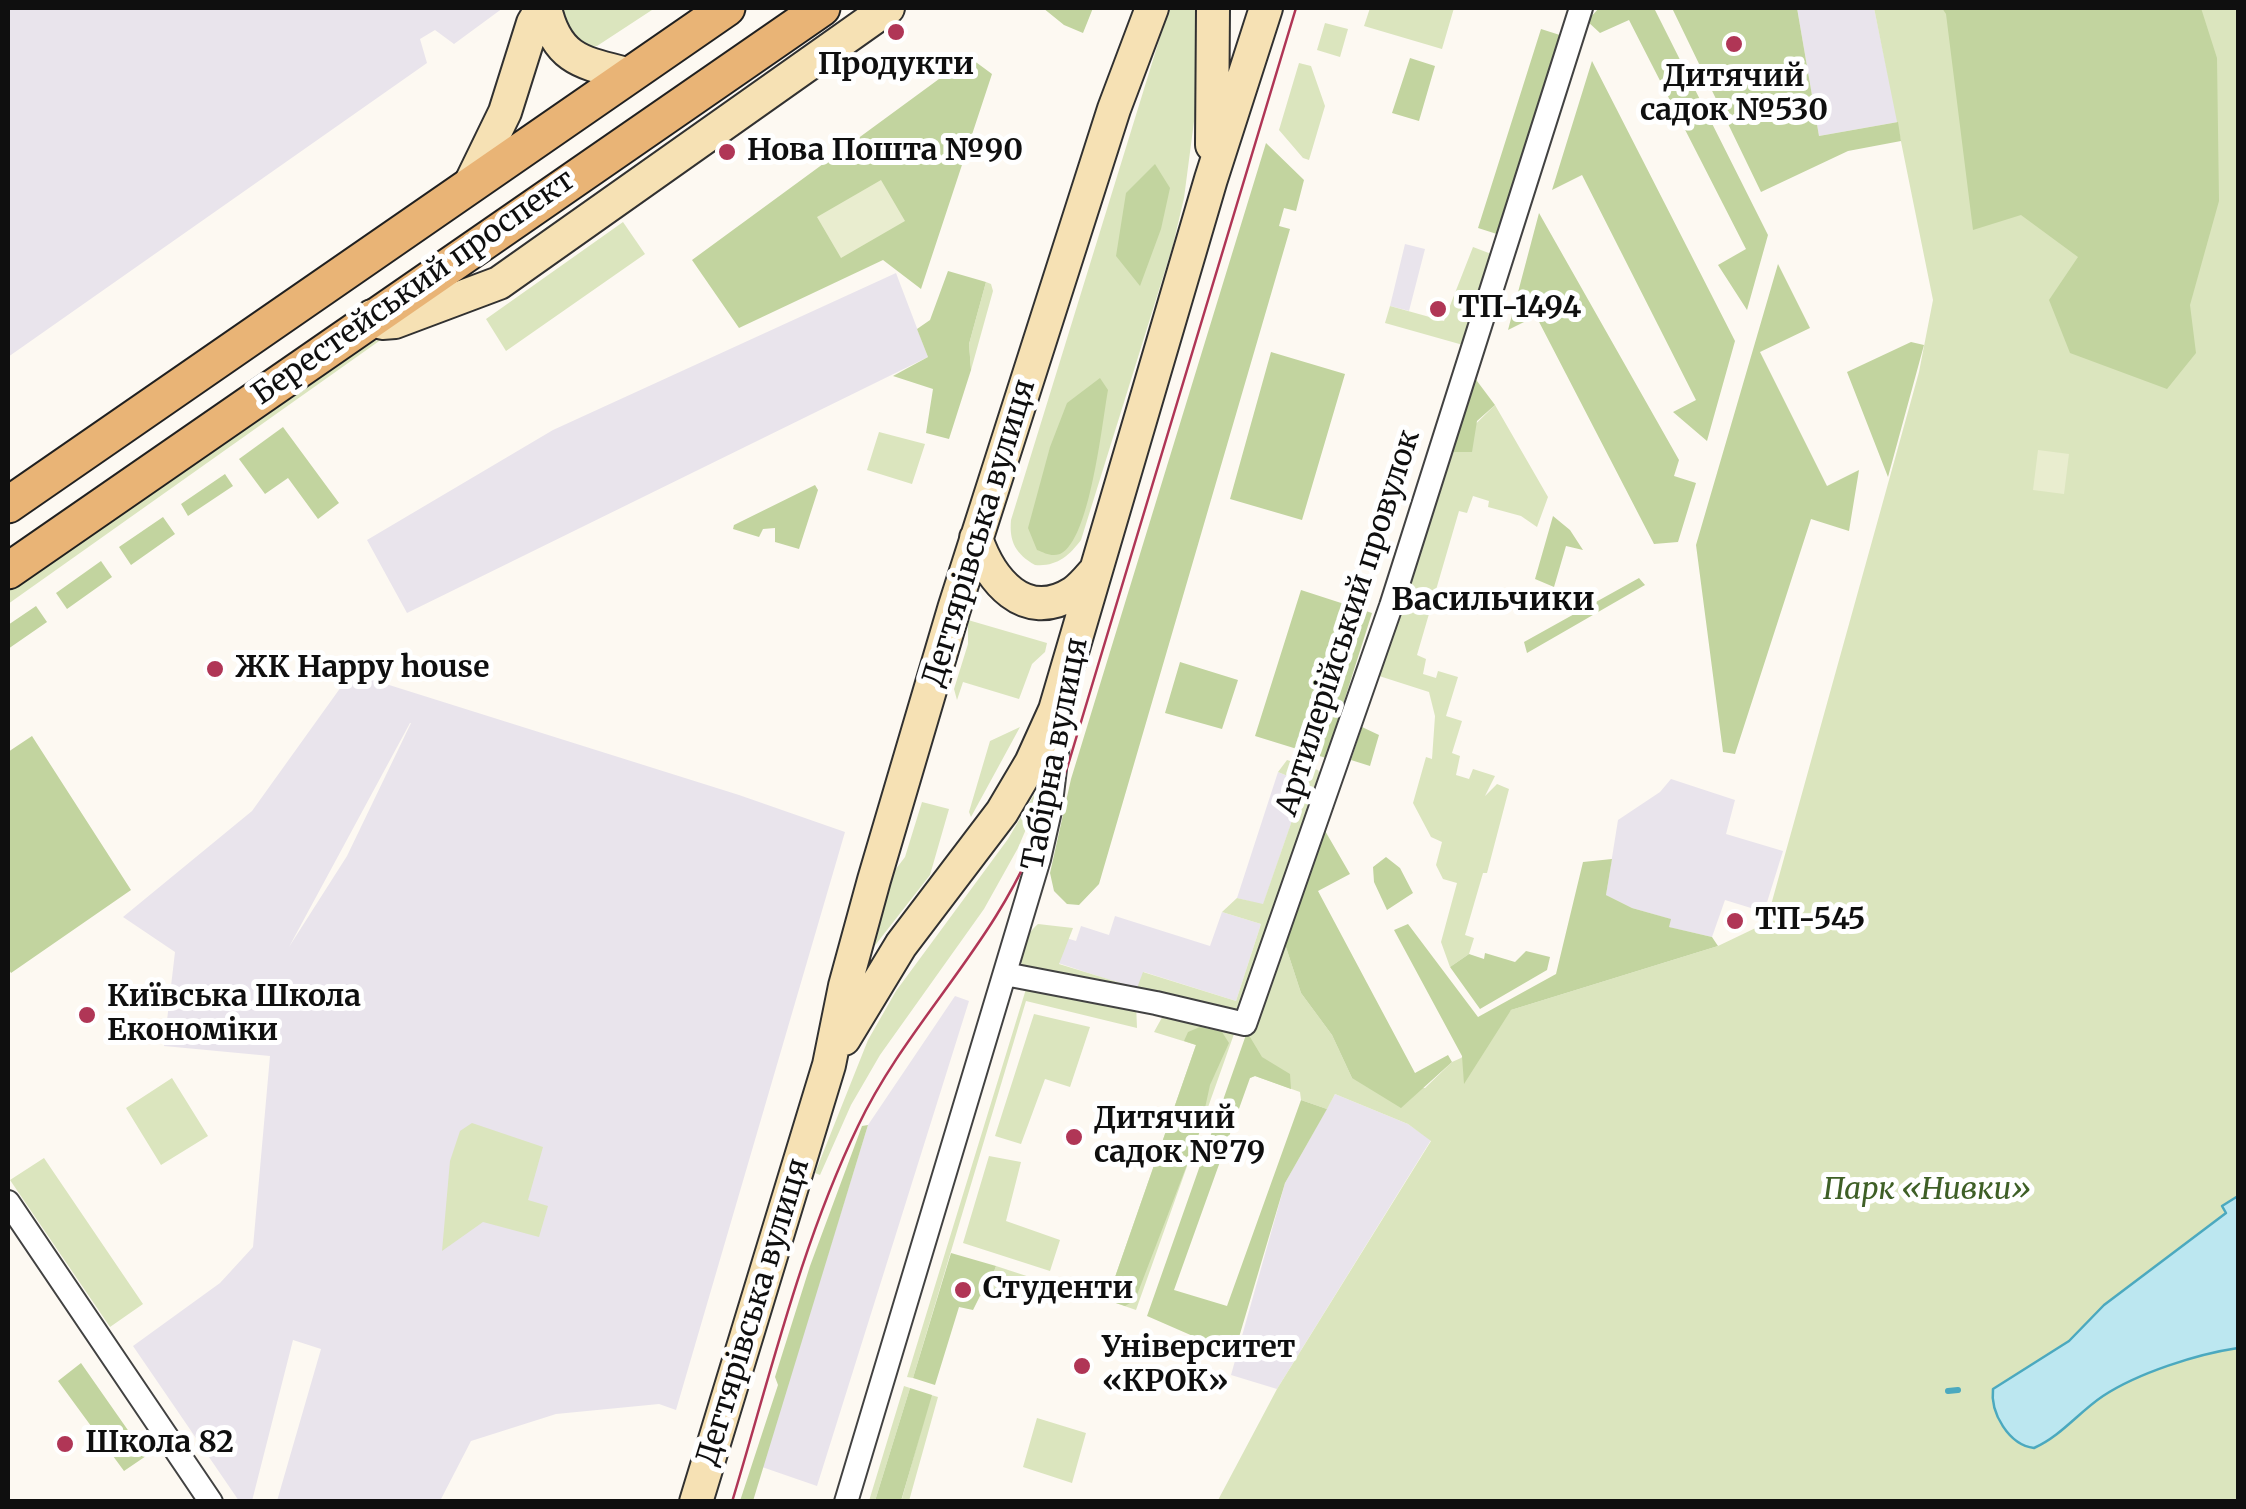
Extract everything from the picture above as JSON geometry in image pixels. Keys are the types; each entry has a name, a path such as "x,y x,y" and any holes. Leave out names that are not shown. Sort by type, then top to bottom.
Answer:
{"main road":[{"path":"543,8 556,41 566,52 582,62 631,75"},
{"path":"470,184 505,112 533,23 543,8"},
{"name":"Берестейський проспект","path":"8,505 727,8"},
{"name":"Берестейський проспект","path":"8,571 822,8"},
{"path":"372,316 382,323 395,322 498,284 888,8"},
{"path":"1211,180 1213,8"},
{"name":"Табірна вулиця","path":"1067,673 1211,180 1266,8"},
{"name":"Дегтярівська вулиця","path":"696,1502 829,1065 845,986 874,880 976,538 1146,14"},
{"path":"976,538 986,566 996,580 1011,593 1032,601 1054,601 1074,593 1096,570"},
{"name":"Дегтярівська вулиця","path":"829,1065 901,945 1002,812 1055,710 1067,673"}],"street":[{"name":"Артилерійський провулок","path":"1005,974 1156,1002 1245,1024 1390,606 1581,8"},
{"name":"Табірна вулиця","path":"846,1502 1005,974 1050,810 1067,673"},
{"path":"8,1202 211,1502"}],"shaded area":[{"path":"8,8 503,8 454,44 435,30 420,39 427,63 8,357"},
{"path":"1797,8 1874,8 1898,122 1819,136"},
{"path":"1405,244 1425,249 1409,311 1390,306"},
{"path":"896,273 928,357 407,613 367,540 553,430"},
{"path":"351,673 845,832 676,1410 659,1404 556,1414 471,1441 440,1501 277,1501 321,1349 293,1340 252,1501 239,1501 133,1346 220,1283 253,1247 270,1056 164,1046 175,952 123,917 252,811","holes":["411,723 347,856 289,947"]},
{"path":"1278,772 1305,783 1263,905 1237,898"},
{"path":"1671,779 1735,800 1726,834 1783,851 1764,912 1725,900 1712,937 1668,927 1670,919 1632,908 1606,895 1618,820 1660,792"},
{"path":"1222,912 1261,924 1236,1001 1144,972 1138,989 1058,963 1066,938 1076,941 1081,926 1109,935 1115,916 1210,946"},
{"path":"955,996 969,1001 817,1486 762,1467 868,1125"},
{"path":"1335,1094 1408,1124 1431,1140 1277,1389 1231,1375 1285,1183"}],"green space":[{"path":"562,8 655,8 597,46 585,47 560,21"},
{"path":"1043,8 1093,8 1083,33 1064,25"},
{"path":"1169,8 1198,8 1198,91 1184,198 1173,245 1081,540 1061,559 1035,565 1015,547 1011,520"},
{"path":"1370,8 1454,8 1442,49 1364,26"},
{"path":"1599,8 1654,8 1768,235 1747,310 1718,265 1746,249 1629,20 1600,33 1587,21"},
{"path":"1672,8 1797,8 1819,136 1898,122 1901,141 1848,151 1761,192"},
{"name":"Парк «Нивки»","path":"1874,8 2238,8 2238,1501 1217,1502 1277,1389 1431,1141 1408,1124 1335,1094 1327,1109 1301,1100 1300,1092 1255,1076 1250,1078 1247,1032 1283,938 1301,993 1332,1035 1352,1078 1425,1088 1511,1010 1718,946 1766,923 1919,372 1933,300"},
{"path":"1942,8 2201,8 2217,58 2219,201 2190,305 2196,353 2167,389 2070,353 2049,300 2078,257 2021,215 1973,230 1946,14"},
{"path":"1325,23 1348,29 1340,57 1317,50"},
{"path":"1541,29 1563,36 1500,235 1478,228"},
{"path":"969,57 992,74 921,289 883,260 739,328 692,260"},
{"path":"1410,58 1435,66 1419,121 1392,113"},
{"path":"1592,61 1735,341 1707,441 1673,412 1696,400 1582,175 1552,190"},
{"path":"1299,63 1311,66 1325,106 1309,160 1279,130"},
{"path":"1266,143 1304,180 1296,211 1284,208 1279,226 1290,229 1099,884 1079,905 1067,904 1054,891 1050,873 1071,779"},
{"path":"1155,164 1170,188 1161,229 1140,286 1116,256 1126,193"},
{"path":"881,180 905,221 841,258 817,217"},
{"path":"1539,213 1679,460 1674,476 1696,483 1678,542 1654,544 1536,316 1508,330"},
{"path":"623,222 645,254 506,351 486,319"},
{"path":"1473,247 1494,255 1463,345 1385,323 1390,306 1444,321"},
{"path":"1778,264 1810,328 1760,352 1827,486 1859,470 1849,531 1811,519 1735,754 1723,752 1696,545"},
{"path":"948,271 986,282 969,344 971,370 949,439 926,433 933,389 893,376 928,357 917,329 930,320"},
{"path":"986,282 993,291 971,370 969,344"},
{"path":"382,339 8,604 8,584 350,348"},
{"path":"1911,342 1924,345 1888,477 1847,372"},
{"path":"1271,352 1345,374 1302,520 1230,499"},
{"path":"1474,377 1495,405 1477,421 1472,452 1447,452"},
{"path":"1100,378 1108,390 1087,505 1070,545 1060,554 1048,554 1037,550 1028,528 1050,447 1067,403"},
{"path":"1495,405 1548,497 1537,527 1521,516 1488,507 1489,501 1473,496 1467,513 1459,511 1417,655 1426,659 1423,674 1436,678 1438,671 1458,677 1446,716 1462,721 1452,753 1460,756 1456,775 1469,779 1473,769 1495,776 1485,796 1497,784 1509,789 1487,873 1483,873 1465,935 1474,938 1469,954 1450,967 1441,942 1457,883 1443,879 1436,865 1442,842 1431,837 1413,803 1426,757 1432,759 1435,716 1429,692 1376,675 1447,452"},
{"path":"283,427 339,503 318,519 288,478 265,494 239,459"},
{"path":"879,432 925,444 912,484 867,470"},
{"path":"2038,450 2069,454 2064,494 2033,490"},
{"path":"225,474 233,486 188,516 181,504"},
{"path":"815,485 818,490 799,549 775,542 775,528 763,529 759,537 733,529 734,525"},
{"path":"1553,516 1570,530 1583,550 1566,546 1554,587 1535,579"},
{"path":"163,517 175,534 131,565 119,547"},
{"path":"101,561 112,577 67,609 56,593"},
{"path":"1639,578 1645,585 1527,653 1524,642"},
{"path":"1301,590 1372,613 1326,758 1255,736"},
{"path":"36,606 47,622 8,649 8,625"},
{"path":"968,620 1047,643 1045,652 1032,664 1019,699 963,682 957,700 954,689 968,644"},
{"path":"1180,662 1238,680 1222,729 1165,713"},
{"path":"1020,727 971,817 969,812 990,741"},
{"path":"1362,727 1379,735 1370,766 1351,760"},
{"path":"32,736 131,890 11,973 8,752"},
{"path":"1287,760 1318,770 1321,776 1243,1013 1024,971 1022,945 1038,924 1073,928 1059,964 1137,988 1143,972 1236,1001 1261,924 1222,912 1237,898 1263,904 1305,783 1278,772"},
{"path":"1043,779 1046,782 1018,848 984,909 880,1055 851,1105 820,1175 815,1173 868,1040 896,991 1008,839"},
{"path":"922,802 949,809 930,875 873,948 868,948 886,882 905,857"},
{"path":"1324,829 1350,874 1318,891 1415,1073 1448,1055 1452,1062 1401,1108 1352,1078 1332,1035 1301,993 1283,938"},
{"path":"1386,857 1400,868 1413,893 1387,910 1374,882 1373,867"},
{"path":"1612,859 1606,895 1632,908 1671,919 1669,927 1712,937 1718,946 1511,1010 1464,1084 1462,1056 1394,930 1408,924 1478,1017 1556,974 1583,862"},
{"path":"1526,951 1550,957 1547,970 1480,1009 1450,967 1469,954 1484,959 1485,953 1515,962"},
{"path":"1026,989 1136,1003 1137,1028 1026,1001 913,1378 907,1377"},
{"path":"1165,1012 1228,1024 1234,1034 1136,1310 1107,1300 1196,1045 1154,1032"},
{"path":"1034,1014 1090,1027 1070,1087 1045,1079 1021,1144 995,1136"},
{"path":"1200,1027 1222,1032 1229,1043 1210,1085 1200,1131 1135,1300 1125,1306 1107,1300 1196,1045 1184,1041 1188,1032"},
{"path":"1247,1032 1262,1057 1290,1074 1291,1089 1255,1076 1250,1078 1174,1290 1227,1306 1301,1100 1327,1109 1285,1183 1234,1354 1147,1316"},
{"path":"172,1078 208,1136 161,1165 126,1108"},
{"path":"472,1123 543,1147 528,1200 548,1206 539,1237 483,1222 442,1251 450,1161 460,1131"},
{"path":"868,1125 753,1501 740,1501 778,1385 775,1377 810,1266 862,1126"},
{"path":"989,1156 1021,1162 1006,1221 1060,1240 1050,1271 963,1243"},
{"path":"44,1158 143,1304 110,1327 10,1180"},
{"path":"951,1253 996,1266 985,1297 980,1296 973,1310 959,1307 935,1385 913,1378"},
{"path":"996,1266 1048,1283 1041,1307 1012,1298 1012,1290 1000,1286 994,1300 985,1297"},
{"path":"81,1363 146,1456 124,1471 58,1381"},
{"path":"904,1386 910,1388 875,1501 869,1501"},
{"path":"910,1388 932,1395 901,1501 875,1501"},
{"path":"931,1395 938,1397 909,1501 901,1502"},
{"path":"1037,1418 1086,1433 1072,1483 1023,1467"}],"water":[{"path":"2238,1196 2238,1348 2186,1360 2133,1380 2103,1396 2034,1448 2009,1434 1998,1417 1993,1389 2069,1341 2104,1305 2226,1213 2222,1206"}],"waterway":[{"path":"1948,1391 1958,1390"}],"tram line":[{"path":"732,1502 803,1264 858,1126 889,1071 1007,898 1036,842 1068,765 1296,8"}],"place":[{"name":"Продукти","path":"896,32"},
{"name":"Дитячий садок №530","path":"1734,44"},
{"name":"Нова Пошта №90","path":"727,152"},
{"name":"ТП-1494","path":"1438,309"},
{"name":"ЖК Happy house","path":"215,669"},
{"name":"ТП-545","path":"1735,921"},
{"name":"Київська Школа Економіки","path":"87,1015"},
{"name":"Дитячий садок №79","path":"1074,1137"},
{"name":"Студенти","path":"963,1290"},
{"name":"Університет «КРОК»","path":"1082,1366"},
{"name":"Школа 82","path":"65,1444"}],"district":[{"name":"Васильчики","path":"1493,601"}]}
